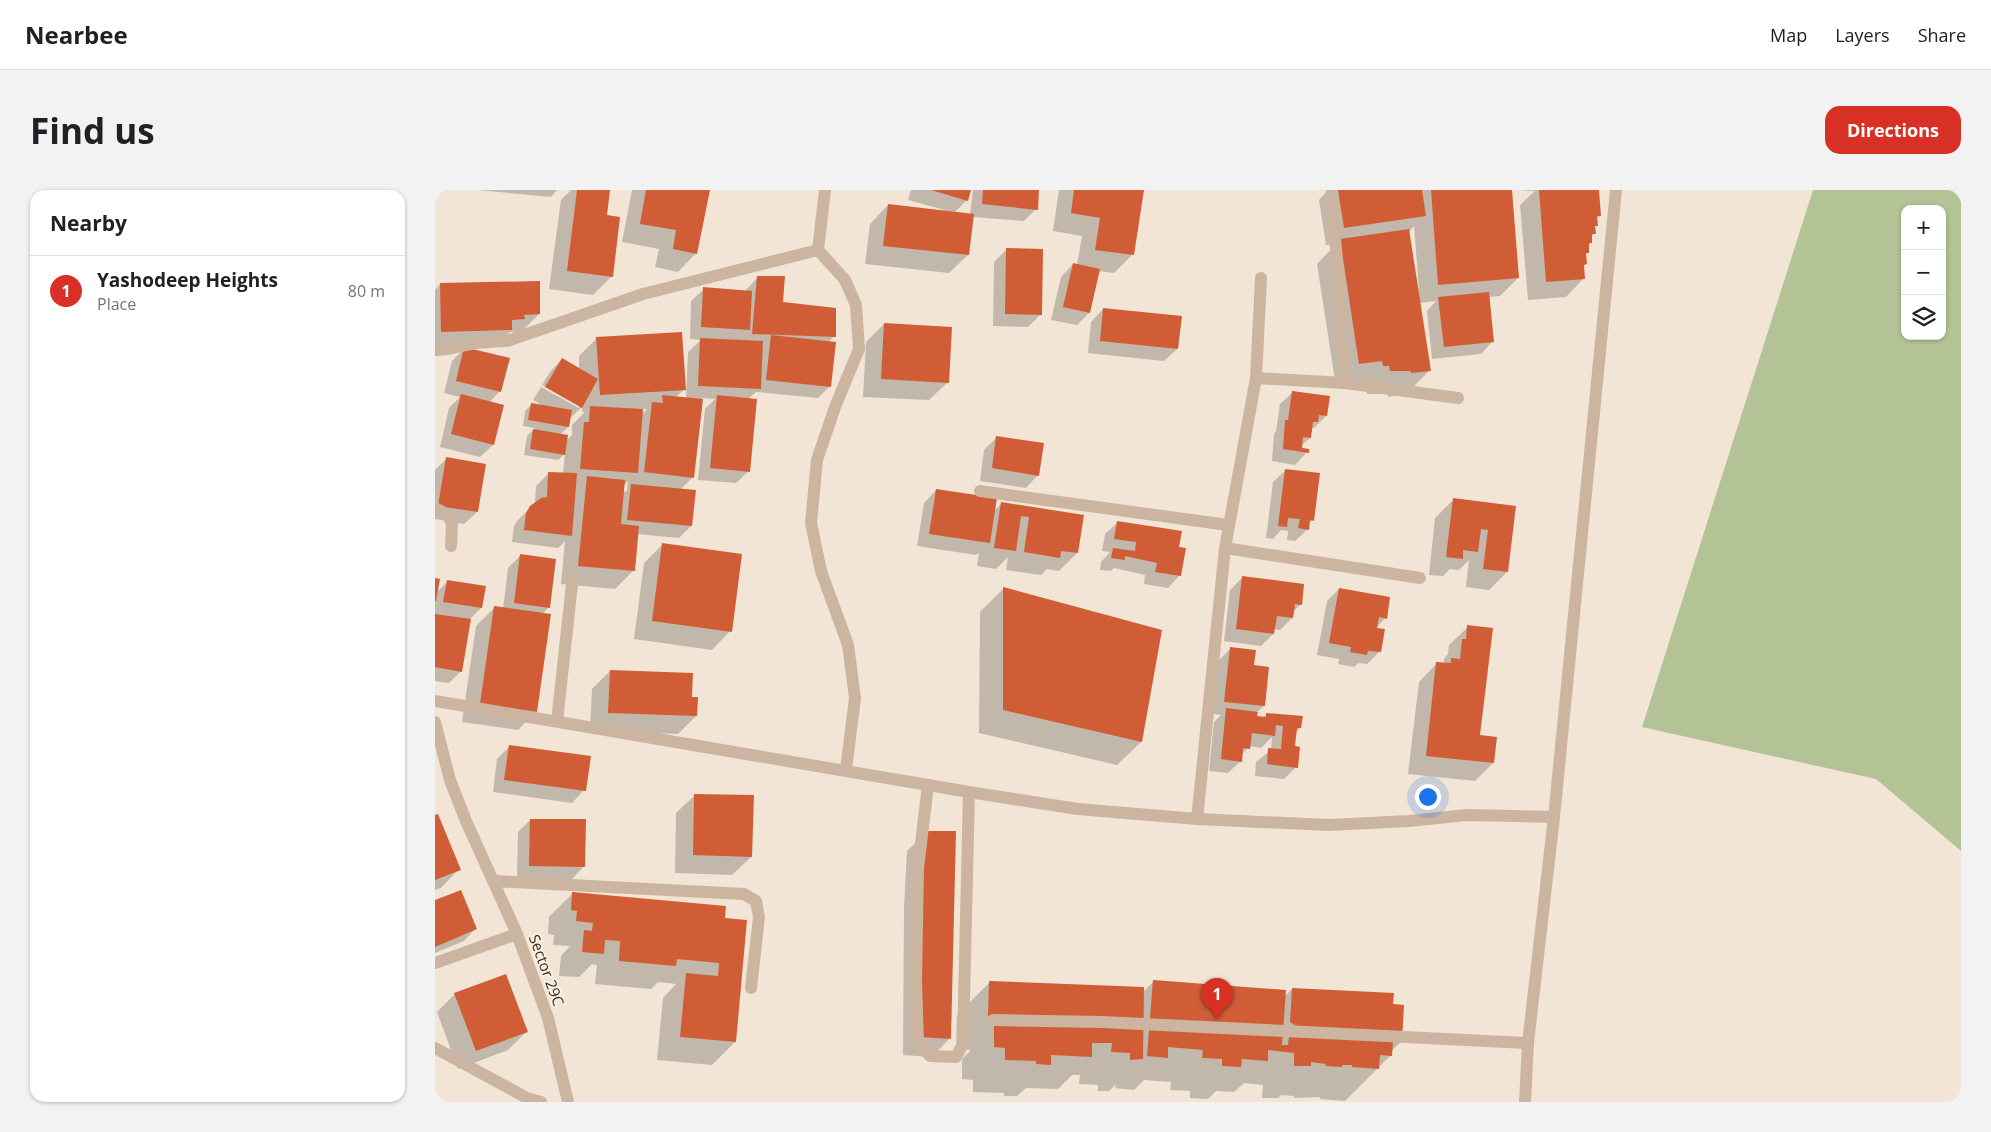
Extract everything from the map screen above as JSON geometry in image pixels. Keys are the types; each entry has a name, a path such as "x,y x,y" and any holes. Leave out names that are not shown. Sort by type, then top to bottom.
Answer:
{"street":[{"path":"825,190 818,250 845,280 856,306 859,350 835,407 817,460 811,523 821,571 848,645 855,698 846,770"},
{"path":"1332,190 1345,383"},
{"path":"1525,1102 1528,1044 1554,817 1615,190"},
{"path":"435,350 481,342 507,341 643,294 818,250"},
{"path":"1197,819 1228,525 1256,378 1261,278"},
{"path":"1256,378 1345,383 1458,398"},
{"path":"980,491 1228,525"},
{"path":"435,508 448,515 452,524 451,546"},
{"path":"1225,548 1420,578"},
{"path":"557,721 573,576"},
{"path":"435,701 1078,809 1197,819 1329,825 1409,821 1467,815 1554,817"},
{"path":"435,722 450,780 466,821 517,934"},
{"path":"928,785 919,868 917,1043 930,1056 956,1057 963,1044 969,792"},
{"path":"493,881 744,894 756,900 759,918 751,988"},
{"name":"Sector 29C","path":"435,962 517,934 548,1018 568,1102"},
{"path":"993,1020 1102,1022 1528,1044"},
{"path":"435,1048 527,1098 541,1102"}],"green space":[{"path":"1813,190 1961,190 1961,851 1876,779 1642,727"}],"building":[{"path":"577,190 610,190 607,215 620,217 613,277 567,271"},
{"path":"646,190 710,190 697,254 673,249 676,230 640,224"},
{"path":"931,190 971,190 968,201"},
{"path":"983,190 1039,190 1038,210 982,204"},
{"path":"1074,190 1144,190 1134,255 1095,250 1100,218 1071,213"},
{"path":"1338,190 1422,190 1426,216 1344,228"},
{"path":"1431,190 1512,190 1519,278 1438,285"},
{"path":"1539,190 1599,190 1601,216 1597,216 1598,226 1595,226 1596,234 1592,234 1592,243 1589,243 1589,253 1586,253 1587,264 1584,265 1585,279 1546,282"},
{"path":"888,204 974,214 969,255 883,246"},
{"path":"1409,229 1431,371 1411,373 1411,371 1390,371 1389,366 1383,366 1382,361 1359,364 1340,239"},
{"path":"1006,248 1043,249 1042,315 1005,314"},
{"path":"1073,263 1100,269 1090,313 1063,307"},
{"path":"757,276 785,276 783,302 836,308 836,337 752,334"},
{"path":"540,281 540,314 524,315 525,319 512,320 512,330 441,332 440,283"},
{"path":"703,287 752,291 750,330 701,327"},
{"path":"1489,292 1494,342 1444,347 1438,297"},
{"path":"1103,308 1182,316 1178,349 1100,341"},
{"path":"884,323 952,327 949,383 881,379"},
{"path":"682,332 686,390 600,395 596,337"},
{"path":"771,335 836,342 831,387 766,380"},
{"path":"700,338 763,341 761,389 698,386"},
{"path":"464,347 510,358 501,392 456,381"},
{"path":"562,358 598,379 582,408 545,387"},
{"path":"1292,391 1330,396 1327,416 1319,415 1318,422 1313,422 1311,438 1303,437 1302,448 1309,449 1309,453 1283,449 1285,420 1288,420"},
{"path":"461,394 504,405 494,445 451,434"},
{"path":"662,395 703,399 694,478 644,472 652,402 663,403"},
{"path":"717,395 757,399 750,472 710,468"},
{"path":"531,403 572,410 569,427 528,420"},
{"path":"590,406 643,409 638,473 580,469 584,422 589,422"},
{"path":"533,429 568,435 565,455 530,449"},
{"path":"996,436 1044,443 1039,476 992,468"},
{"path":"446,457 486,464 478,512 438,506"},
{"path":"1285,469 1320,473 1314,521 1310,520 1309,530 1298,528 1300,519 1288,518 1287,527 1278,526"},
{"path":"548,472 577,473 572,536 524,530 526,513 530,506 541,498 547,497"},
{"path":"587,476 625,480 621,524 639,526 635,571 578,566"},
{"path":"631,484 696,490 692,526 627,520"},
{"path":"936,489 997,498 990,543 929,534"},
{"path":"1453,498 1516,506 1508,572 1483,569 1488,530 1481,529 1478,552 1463,550 1463,559 1446,557"},
{"path":"1001,502 1084,515 1078,553 1061,551 1060,558 1024,552 1029,517 1021,516 1016,551 994,548"},
{"path":"1117,521 1182,531 1179,547 1186,548 1181,576 1155,572 1157,563 1125,556 1125,560 1111,558 1113,548 1135,551 1136,542 1114,539"},
{"path":"662,543 742,554 732,632 652,621"},
{"path":"520,554 556,559 550,608 514,603"},
{"path":"1242,576 1304,584 1302,605 1295,604 1293,618 1277,616 1274,634 1236,629"},
{"path":"435,578 440,579 436,601 435,601"},
{"path":"447,580 486,586 482,608 443,602"},
{"path":"1003,587 1162,630 1142,742 1003,710"},
{"path":"1339,588 1390,597 1387,619 1379,617 1377,628 1385,629 1381,652 1368,651 1367,655 1350,652 1351,647 1329,643"},
{"path":"494,606 551,614 537,712 480,704"},
{"path":"435,614 471,619 462,672 435,667"},
{"path":"1467,625 1493,628 1480,735 1497,737 1494,763 1426,756 1436,662 1451,663 1451,658 1460,659 1462,639 1466,639"},
{"path":"1230,647 1256,650 1254,665 1269,667 1265,706 1224,702"},
{"path":"610,670 693,673 692,697 698,697 697,716 608,713"},
{"path":"1226,708 1258,712 1257,716 1266,717 1266,713 1303,716 1301,728 1297,728 1295,746 1300,747 1298,768 1267,764 1268,748 1281,749 1283,726 1276,725 1275,736 1252,733 1250,749 1243,748 1242,762 1221,759"},
{"path":"509,745 591,756 586,791 504,780"},
{"path":"694,794 754,795 752,857 693,855"},
{"path":"438,814 461,870 435,880 435,815"},
{"path":"530,819 586,819 585,867 529,866"},
{"path":"925,831 956,831 951,1039 921,1037 922,888"},
{"path":"461,890 477,929 435,947 435,900"},
{"path":"572,892 726,906 725,918 747,920 736,1042 680,1037 686,973 718,976 719,963 677,959 676,966 619,961 620,941 605,940 604,954 582,952 584,930 592,931 593,923 576,921 577,911 571,910"},
{"path":"506,974 528,1032 476,1051 454,993"},
{"path":"1153,980 1286,990 1282,1045 1288,1045 1290,1029 1298,1027 1290,1022 1292,988 1394,993 1393,1004 1404,1005 1402,1042 1393,1042 1392,1056 1380,1055 1379,1069 1352,1067 1352,1065 1342,1065 1342,1067 1325,1066 1326,1064 1311,1062 1311,1066 1294,1066 1294,1053 1268,1050 1268,1061 1242,1059 1241,1067 1222,1066 1222,1059 1202,1058 1203,1050 1168,1047 1168,1058 1147,1056"},
{"path":"989,981 1144,987 1143,1059 1130,1060 1130,1053 1111,1052 1112,1043 1092,1043 1092,1057 1051,1055 1051,1065 1036,1064 1036,1061 1005,1060 1005,1048 994,1047 994,1025 988,1017"}],"place":[{"name":"Yashodeep Heights","path":"1217,1019"}]}
